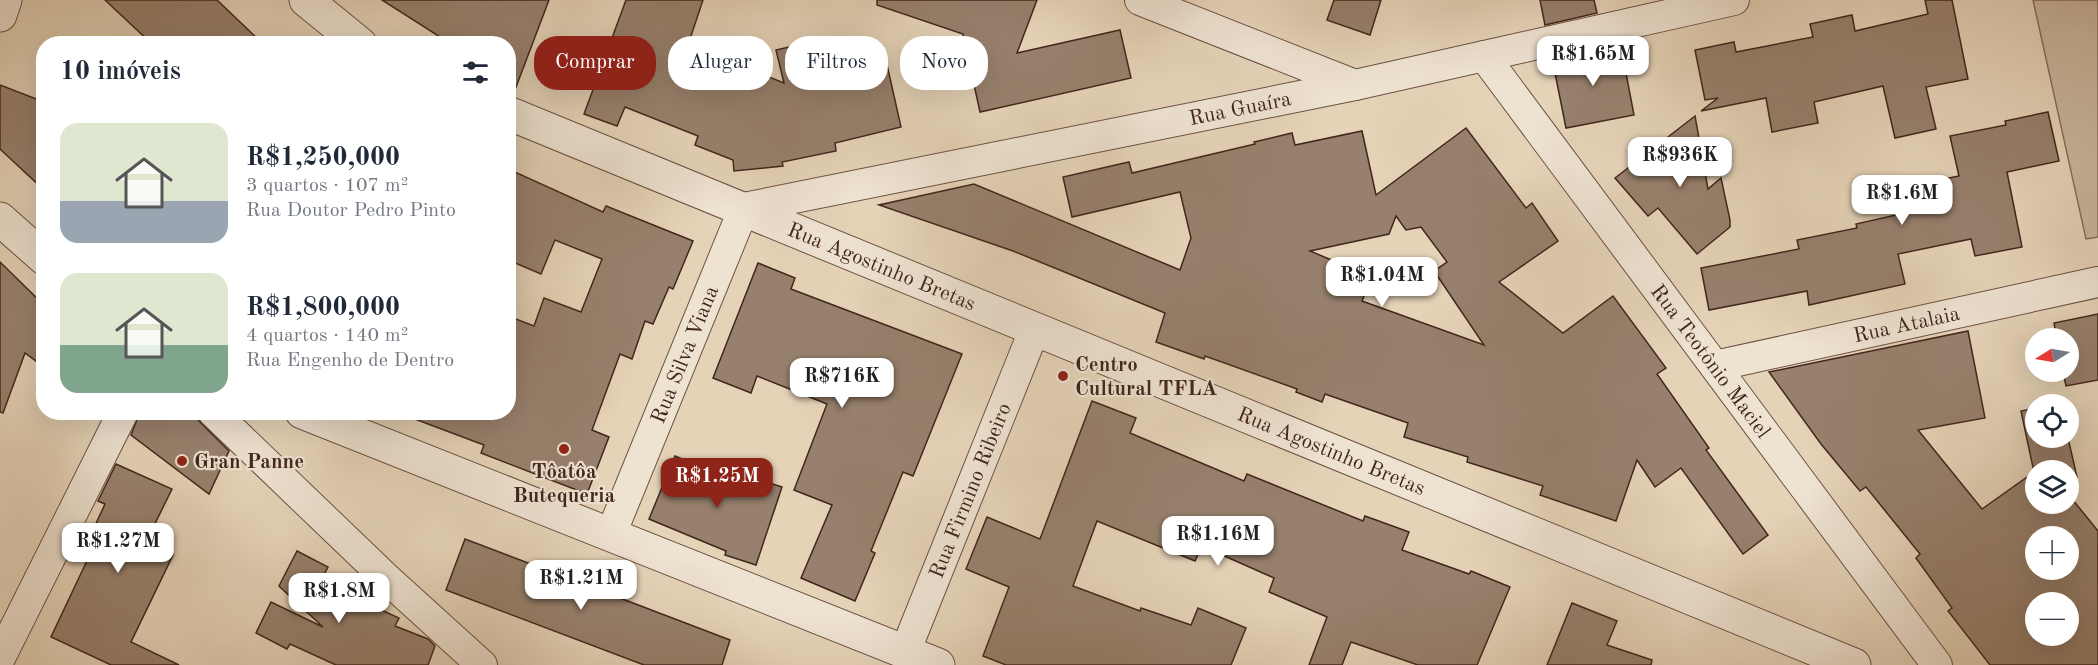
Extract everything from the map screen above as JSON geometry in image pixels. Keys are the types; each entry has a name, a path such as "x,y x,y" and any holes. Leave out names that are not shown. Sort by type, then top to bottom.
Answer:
{"street":[{"path":"0,15 5,0"},
{"path":"306,0 350,36"},
{"path":"1140,0 1355,85"},
{"name":"Rua Guaíra","path":"744,208 1355,85 1734,0"},
{"name":"Rua Teotônio Maciel","path":"1484,56 1937,665"},
{"name":"Rua Agostinho Bretas","path":"516,116 1854,665"},
{"name":"Rua Silva Viana","path":"611,534 744,208"},
{"path":"0,219 36,251"},
{"name":"Rua Atalaia","path":"1715,366 2098,282"},
{"name":"Rua Firmino Ribeiro","path":"904,652 1035,328"},
{"path":"0,658 119,420"},
{"path":"221,420 385,577 482,665"},
{"path":"322,420 938,665"}],"shaded area":[{"path":"2033,0 2098,0 2098,237 2086,239"}],"building":[{"path":"105,0 217,0 255,36 143,36"},
{"path":"382,0 549,0 516,87 516,36 438,36"},
{"path":"626,0 703,0 691,36 668,36 668,90 773,90 773,79 784,83 776,50 785,48 785,90 888,90 888,69 901,127 835,143 836,151 782,162 783,166 734,171 733,160 695,145 698,136 625,107 617,126 584,114 593,90 656,90 656,36 613,36"},
{"path":"877,0 1037,0 1017,53 1120,30 1131,78 980,112 975,90 988,90 988,36 963,36 877,5"},
{"path":"1334,0 1381,0 1370,35 1327,20"},
{"path":"1540,0 1594,0 1597,13 1545,25"},
{"path":"1925,0 1952,0 1968,79 1926,87 1936,129 1895,138 1883,86 1814,102 1818,123 1772,132 1766,98 1701,111 1718,98 1705,100 1695,50 1734,42 1736,52 1813,37 1810,24 1852,15 1855,31 1928,14"},
{"path":"1604,47 1605,51 1621,47 1634,115 1566,128 1552,58"},
{"path":"0,85 36,99 36,183 0,149"},
{"path":"2048,112 2059,161 2007,172 2022,247 1975,256 1971,239 1898,254 1905,284 1809,305 1807,291 1709,310 1701,268 1799,249 1797,240 1857,228 1856,224 1918,210 1913,185 1959,176 1950,136 2006,125 2005,121"},
{"path":"1695,116 1708,189 1721,178 1730,220 1730,227 1697,254 1658,208 1648,216 1615,178"},
{"path":"1466,128 1526,208 1532,203 1558,241 1499,282 1563,333 1613,296 1666,368 1657,374 1709,448 1706,450 1768,535 1743,554 1681,468 1655,487 1637,460 1616,521 1540,495 1543,486 1467,462 1468,457 1404,437 1408,423 1325,394 1322,402 1296,392 1297,389 1205,356 1204,359 1156,342 1165,313 1013,251 879,205 974,184 1180,270 1191,238 1180,192 1072,217 1063,177 1129,162 1132,173 1292,133 1295,145 1362,131 1376,195","holes":["1396,216 1406,230 1421,227 1447,262 1434,271 1484,345 1362,301 1372,277 1310,251 1389,234"]},
{"path":"516,173 603,212 606,206 693,241 673,289 669,287 653,324 645,321 632,359 620,354 592,430 609,437 587,494 481,453 484,445 417,420 516,420 516,319 534,326 544,298 581,312 602,259 555,240 541,274 516,263"},
{"path":"0,262 36,297 36,361 25,353 3,413 0,412"},
{"path":"758,263 795,278 791,289 962,354 913,476 903,472 871,551 875,553 855,601 801,578 832,505 794,490 827,404 757,376 751,393 713,378"},
{"path":"2098,314 2098,380 2066,386 2065,382 2079,382 2079,328 2055,328 2054,323"},
{"path":"1968,331 1985,418 1918,430 1982,509 2025,478 2025,514 2079,514 2079,508 2098,531 2098,665 1990,665 1948,611 1952,608 1916,558 1920,554 1866,487 1860,491 1821,444 1769,372"},
{"path":"1092,401 1136,418 1130,433 1244,481 1247,474 1363,521 1365,516 1409,532 1402,550 1469,574 1471,571 1510,587 1477,665 1418,665 1351,642 1342,665 1309,665 1327,617 1269,592 1274,578 1202,546 1195,561 1097,521 1073,586 1140,611 1141,608 1191,625 1198,608 1246,628 1231,665 1006,665 983,656 1009,587 966,569 987,517 1040,539"},
{"path":"2025,410 2025,430 2021,411"},
{"name":"Gran Panne","path":"137,420 198,420 229,451 209,494 131,435"},
{"path":"2029,448 2070,448 2073,460 2031,460"},
{"path":"675,456 748,487 751,477 782,487 756,565 725,555 726,551 649,519"},
{"path":"116,464 172,489 146,542 173,555 131,642 179,665 111,665 51,637 93,548 86,545 105,504 98,501"},
{"path":"465,539 730,640 722,665 644,665 446,590"},
{"path":"297,551 328,567 320,582 399,618 395,626 428,639 435,646 428,665 336,665 290,644 287,649 256,633 271,602 323,627 279,586"},
{"path":"1572,603 1617,621 1607,645 1652,660 1651,665 1547,665"}],"place":[{"name":"Centro Cultural TFLA","path":"1063,376"},
{"name":"Tôatôa Butequeria","path":"564,449"},
{"name":"Gran Panne","path":"182,461"}]}
